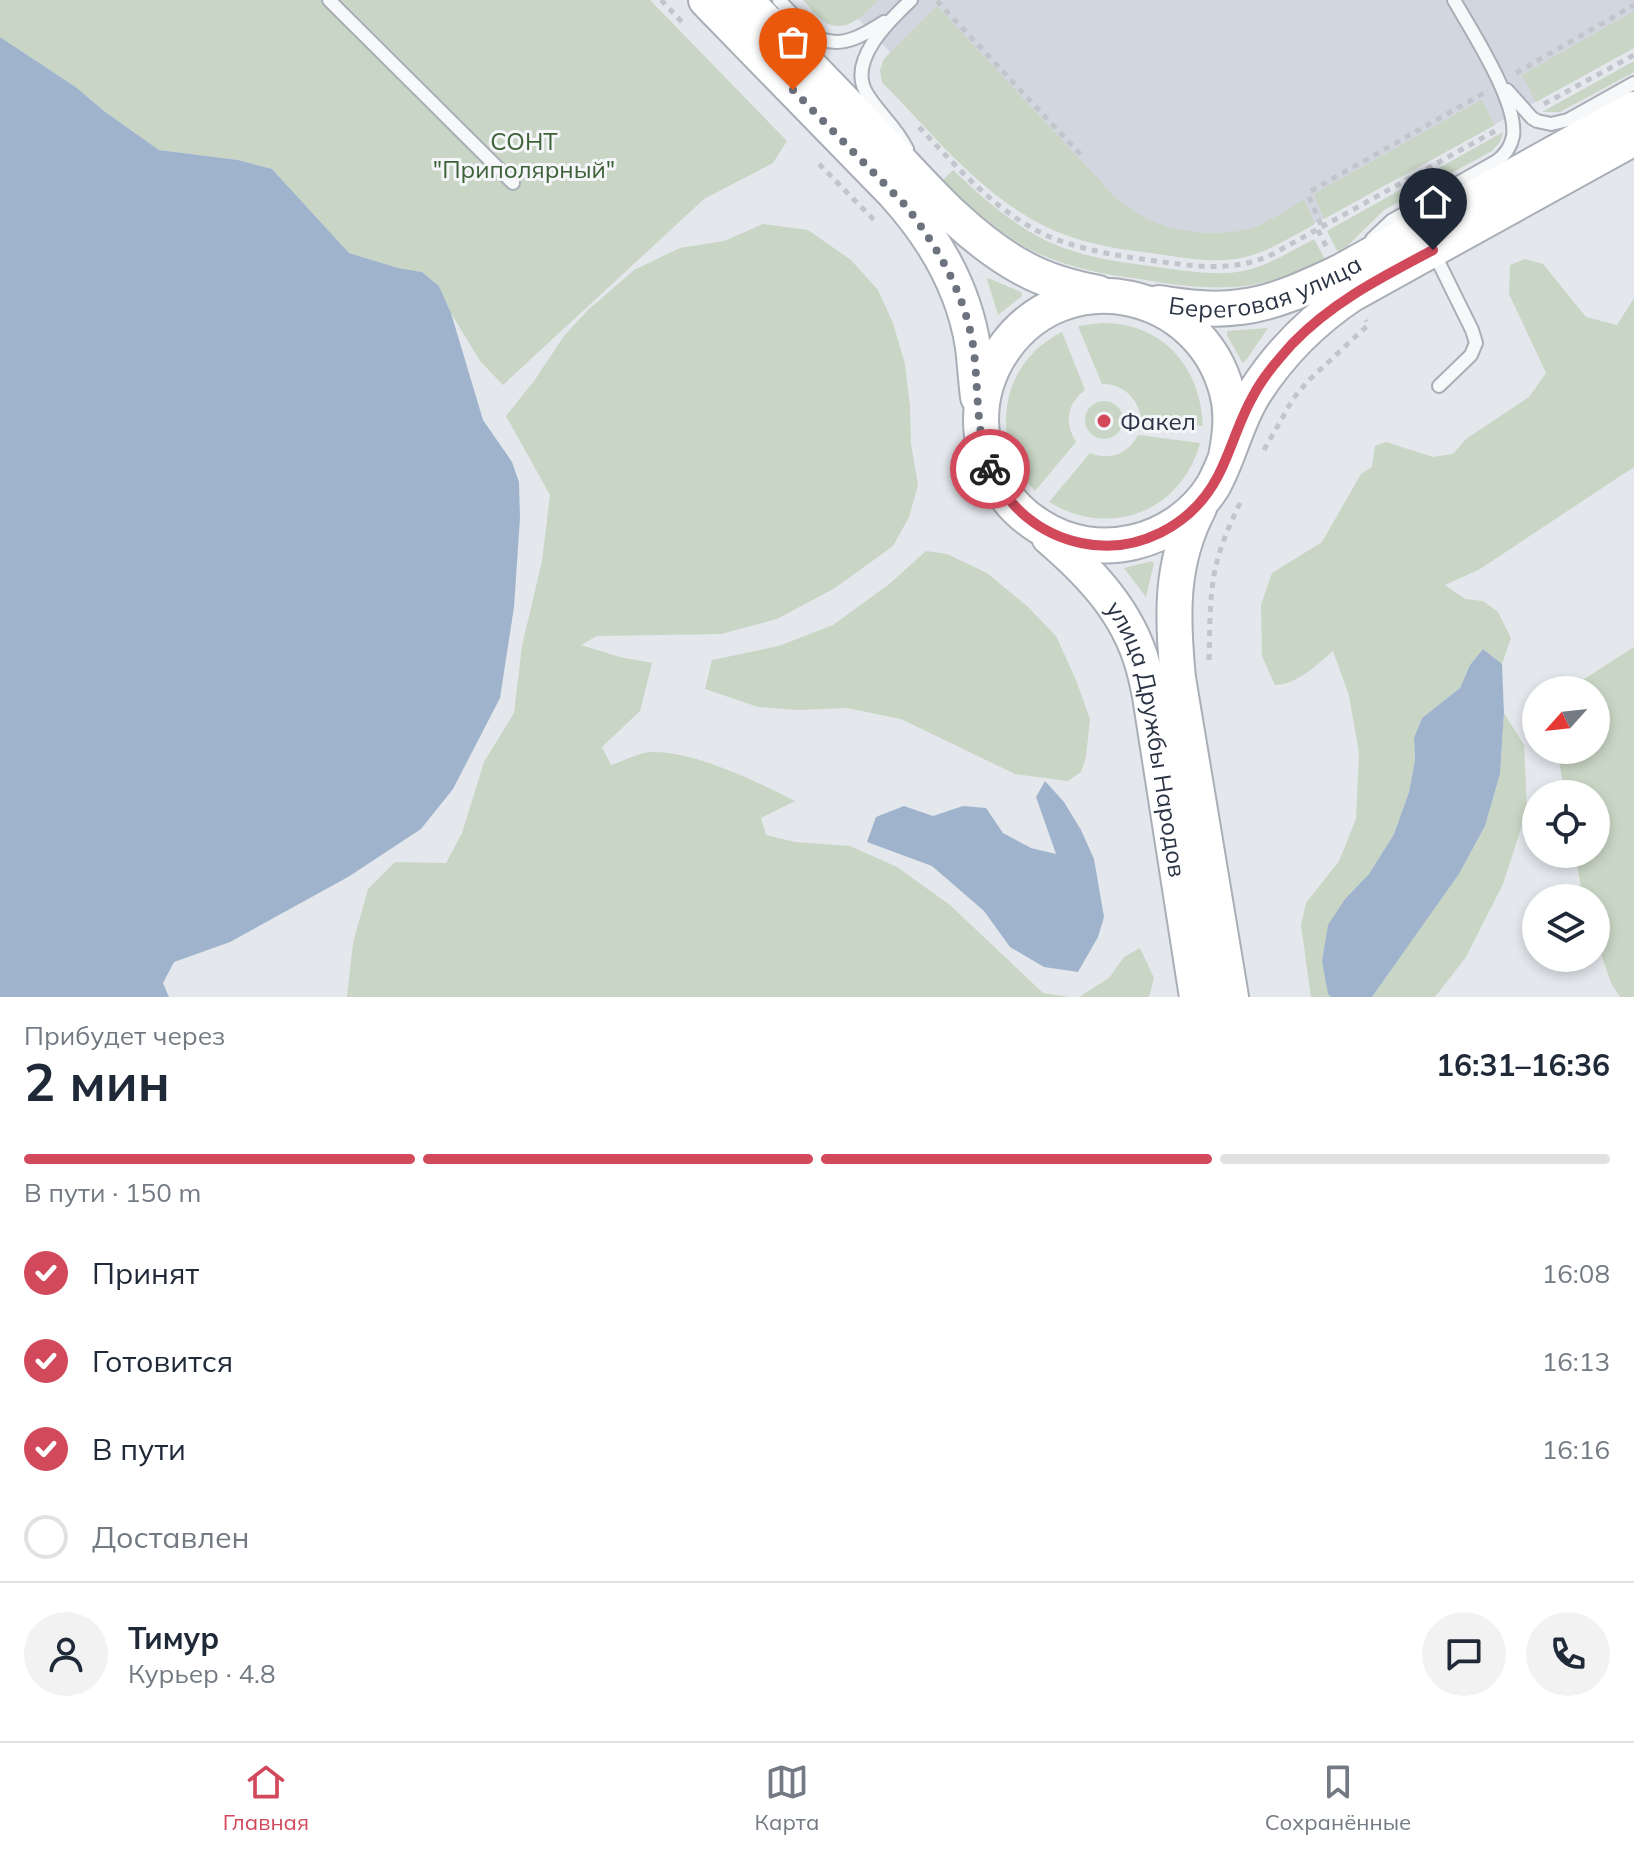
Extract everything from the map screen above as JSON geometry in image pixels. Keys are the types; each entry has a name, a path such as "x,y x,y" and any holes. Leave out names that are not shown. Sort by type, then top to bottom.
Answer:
{"main road":[{"path":"706,0 894,193 938,251 960,295 967,319 973,346 981,433 989,466 1005,495 1028,519 1056,536 1103,546 1151,538 1179,522 1202,500 1220,473 1242,459 1231,425 1228,393 1216,362 1202,342 1172,315 1126,298 1079,289 1023,268 993,249 925,187 745,0"},
{"name":"Береговая улица","path":"1126,298 1209,309 1239,308 1286,296 1347,268 1634,109"},
{"name":"Береговая улица","path":"1242,459 1241,419 1252,396 1314,322 1343,300 1634,138"},
{"path":"981,433 986,384 1009,341 1033,319 1062,303 1078,299 1126,298"},
{"name":"улица Дружбы Народов","path":"1202,500 1181,547 1173,606 1174,639 1180,693 1231,997"},
{"name":"улица Дружбы Народов","path":"1028,519 1093,577 1113,602 1134,640 1150,696 1197,997"}],"lane":[{"path":"329,0 513,183"},
{"path":"753,0 816,38 833,43 853,40 897,14"},
{"path":"779,0 816,38"},
{"path":"911,0 873,42 867,53 862,80 868,97 899,133 925,187"},
{"path":"1454,0 1499,82 1514,129 1505,155 1457,207"},
{"path":"1499,82 1532,118 1544,123 1560,123 1634,103"},
{"path":"1560,123 1634,83"},
{"path":"1347,268 1391,221 1505,155"},
{"path":"1433,250 1476,343 1471,355 1439,386"}],"path":[{"path":"661,0 694,34"},
{"path":"927,10 937,0 1081,155"},
{"path":"1509,63 1515,74 1634,5"},
{"path":"1537,106 1634,55"},
{"path":"1322,227 1310,194 1485,93 1479,82"},
{"path":"911,118 951,161 1007,212 1052,238 1123,256 1195,266 1234,266 1258,261 1500,127"},
{"path":"816,160 883,229"},
{"path":"1242,459 1278,422 1307,382 1368,325"},
{"path":"1209,670 1210,605 1215,570 1222,544 1242,498"}],"shaded area":[{"path":"803,0 1634,0 1634,48 1269,248 1237,259 1198,259 1083,241 1040,224 1017,210 962,164 882,82 880,70 890,52 858,19 840,26 827,24"}],"green space":[{"name":"СОНТ \"Приполярный\"","path":"0,0 650,0 787,141 773,163 704,199 503,385 480,361 451,313 439,286 422,272 349,253 272,169 238,160 159,150 77,88 0,37"},
{"path":"803,0 879,0 856,20 835,26 817,16"},
{"path":"937,6 1115,197 1140,215 1180,230 1231,232 1255,227 1304,200 1315,224 1263,251 1242,258 1204,260 1096,244 1036,222 987,188 965,168 882,82 880,70 884,59"},
{"path":"1634,11 1634,48 1536,102 1522,75"},
{"path":"1634,61 1634,72 1560,112 1542,112"},
{"path":"1481,100 1495,125 1324,219 1314,194"},
{"path":"1503,132 1500,142 1492,151 1384,210 1339,254 1327,231"},
{"path":"953,170 1023,228 1056,245 1094,257 1202,273 1225,273 1265,264 1314,239 1326,261 1276,279 1231,287 1179,285 1083,269 1029,249 994,226 943,180"},
{"path":"763,224 808,230 851,260 878,290 893,323 905,364 911,444 918,485 909,517 893,546 835,588 777,619 721,634 597,636 581,645 652,663 640,711 602,747 611,765 648,752 670,753 726,769 795,801 761,818 766,835 795,842 850,846 897,867 950,905 1043,993 1070,997 347,997 353,943 368,889 395,862 446,863 462,833 484,762 514,713 522,646 542,561 550,495 506,416 564,336 588,310 634,270 680,248 724,241"},
{"path":"1525,259 1543,264 1586,317 1617,325 1634,298 1634,467 1480,569 1445,585 1465,599 1483,601 1498,612 1511,638 1502,664 1483,649 1470,665 1460,688 1422,718 1414,738 1415,760 1409,792 1394,834 1369,874 1345,899 1328,994 1331,997 1311,997 1301,925 1306,903 1339,861 1356,819 1359,753 1349,696 1333,651 1298,678 1275,685 1262,656 1261,605 1272,573 1322,542 1361,474 1372,467 1375,446 1386,442 1433,457 1453,454 1466,439 1529,397 1546,373 1509,294 1510,265"},
{"path":"988,278 1021,292 1022,296 998,315"},
{"path":"1101,323 1142,330 1174,352 1195,385 1203,426 1141,417 1128,393 1116,386 1102,384 1078,326"},
{"path":"1268,328 1246,360 1243,363 1227,331"},
{"path":"1062,332 1085,390 1074,401 1069,414 1070,428 1076,442 1035,491 1020,471 1011,450 1006,427 1007,405 1013,383 1025,363 1041,346"},
{"path":"1104,401 1118,406 1123,420 1118,434 1104,439 1090,434 1085,420 1090,406"},
{"path":"1138,435 1200,443 1191,467 1177,487 1160,502 1119,518 1096,518 1072,513 1049,502 1090,453 1105,456 1118,454 1129,447"},
{"path":"926,551 947,554 987,573 1028,607 1056,636 1090,719 1086,757 1081,772 1068,781 1015,774 901,719 847,708 799,710 758,707 705,689 712,660 779,646 833,625 888,585"},
{"path":"1154,563 1146,597 1124,568"},
{"path":"1634,647 1634,997 1620,997 1607,972 1610,972 1610,884 1580,884 1578,868 1610,868 1610,780 1562,780 1560,764 1610,764 1610,676 1589,676"},
{"path":"1504,713 1522,742 1526,780 1522,780 1522,825 1503,884 1466,957 1435,997 1372,997 1459,874 1485,826 1500,774"},
{"path":"1140,948 1154,978 1149,997 1079,997 1109,978 1124,957"}],"water":[{"path":"0,37 77,88 159,150 238,160 272,169 349,253 422,272 439,286 451,313 483,420 512,462 519,482 520,518 514,607 500,698 453,789 421,829 348,877 230,942 174,962 163,983 169,997 0,997"},
{"path":"1483,649 1502,664 1504,713 1500,774 1485,826 1459,874 1372,997 1331,997 1322,961 1328,925 1345,899 1369,874 1394,834 1409,792 1415,760 1414,738 1422,718 1460,688 1470,665"},
{"path":"1045,781 1064,802 1094,859 1104,917 1098,937 1078,972 1044,967 1010,947 984,911 932,866 867,842 876,817 904,806 933,816 963,806 986,808 1003,833 1031,848 1056,854 1036,797"}],"way so far":[{"path":"793,90 906,206 950,272 960,295 973,346 981,433 990,469"}],"place":[{"name":"Факел","path":"1104,421"}],"route":[{"path":"990,469 1016,508 1056,536 1103,546 1151,538 1191,512 1212,487 1252,396 1314,322 1352,294 1433,250"}]}
